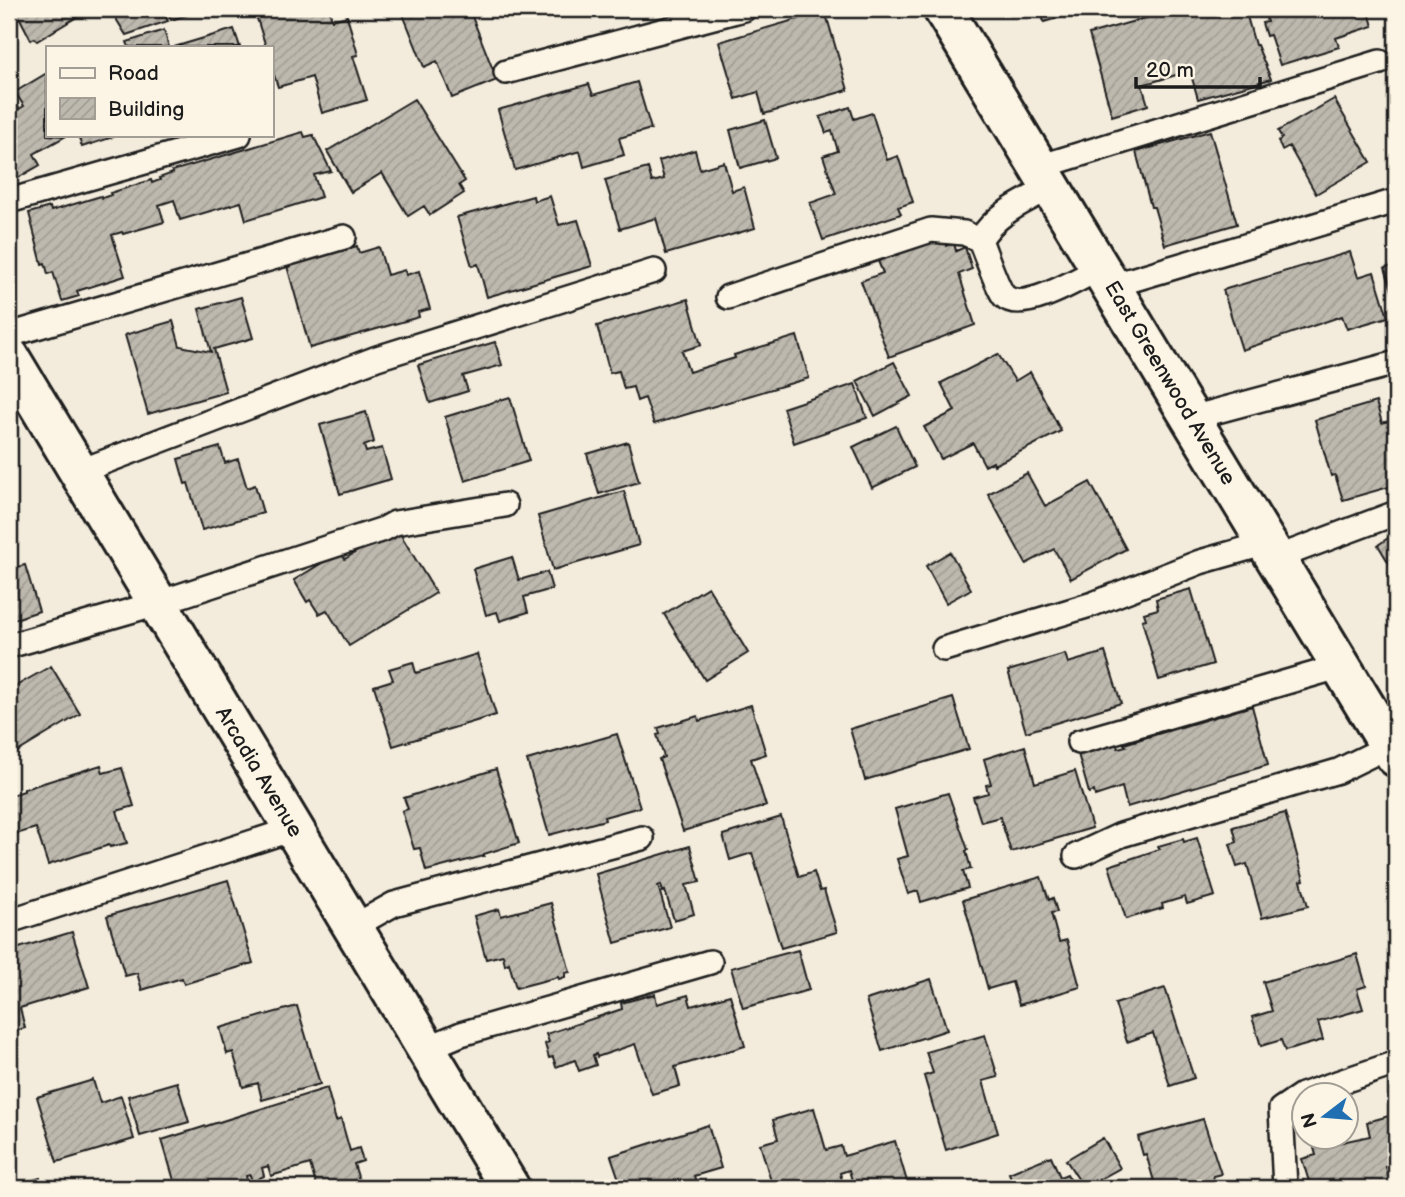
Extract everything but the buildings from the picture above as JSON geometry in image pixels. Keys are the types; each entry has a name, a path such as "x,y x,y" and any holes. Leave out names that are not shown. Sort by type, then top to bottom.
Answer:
{"street":[{"name":"East Greenwood Avenue","path":"943,9 1393,751"},
{"name":"Arcadia Avenue","path":"9,357 353,927 502,1186"}],"lane":[{"path":"506,72 744,9"},
{"path":"980,240 986,230 1045,177 1380,62"},
{"path":"9,201 236,136"},
{"path":"728,297 931,230 964,233 980,240 1003,295 1013,301 1026,301 1106,277 1396,201"},
{"path":"9,335 344,237"},
{"path":"78,472 377,358 653,271"},
{"path":"1191,418 1396,363"},
{"path":"9,646 158,603 384,530 395,523 505,505"},
{"path":"944,649 1093,604 1200,562 1271,550 1396,513"},
{"path":"1079,742 1342,666"},
{"path":"1076,856 1121,835 1338,771 1393,751"},
{"path":"9,921 293,829"},
{"path":"353,927 394,904 642,838"},
{"path":"425,1049 461,1034 709,962"},
{"path":"1285,1188 1281,1109 1302,1095 1396,1063"}]}
